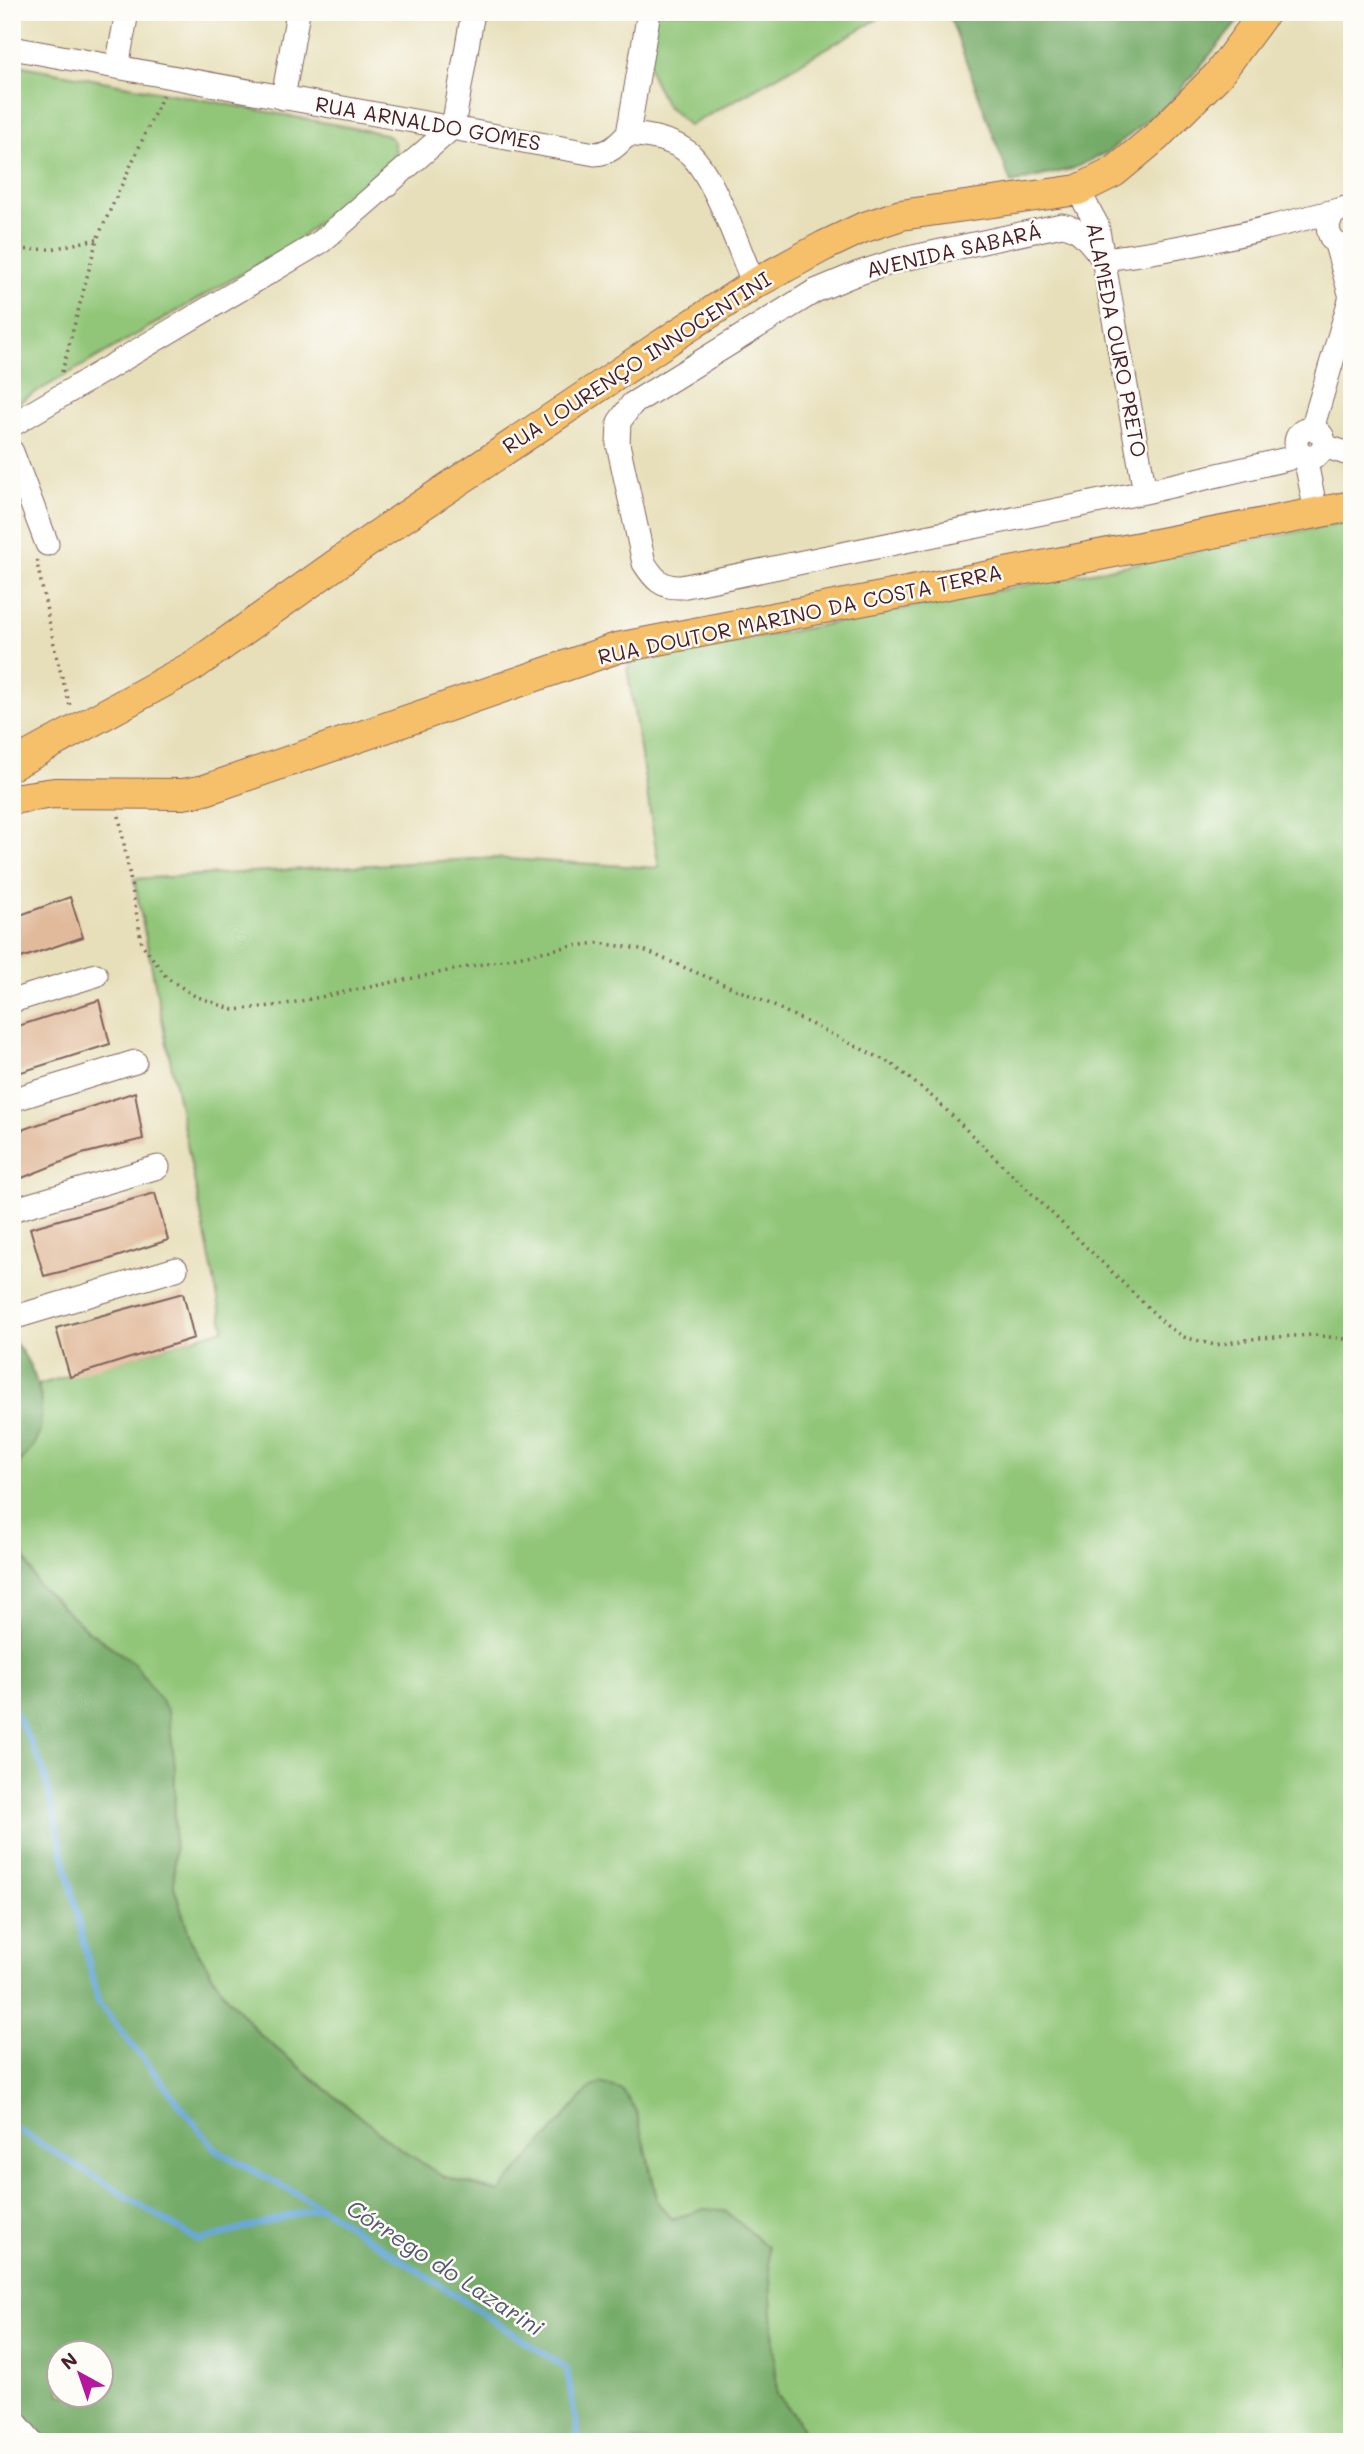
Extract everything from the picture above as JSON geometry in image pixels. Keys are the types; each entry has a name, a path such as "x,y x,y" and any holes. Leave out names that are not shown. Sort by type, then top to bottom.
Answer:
{"main road":[{"name":"RUA LOURENÇO INNOCENTINI","path":"12,765 193,666 376,536 754,284 824,246 862,228 901,215 1078,190 1114,172 1156,137 1218,75 1265,12"},
{"name":"RUA DOUTOR MARINO DA COSTA TERRA","path":"12,799 54,793 183,794 222,785 617,648 1352,506"},
{"name":"RUA DOUTOR MARINO DA COSTA TERRA","path":"12,782 54,793"}],"street":[{"path":"117,67 127,12"},
{"path":"283,97 298,12"},
{"path":"12,425 322,241 453,127 473,12"},
{"path":"649,12 628,134 663,139 688,153 708,178 754,284"},
{"name":"RUA ARNALDO GOMES","path":"12,48 595,154 606,153 616,147 628,134"},
{"name":"ALAMEDA OURO PRETO","path":"1078,190 1097,225 1145,492"},
{"path":"1102,259 1130,256 1275,226 1347,207"},
{"path":"1316,512 1310,446 1351,295 1339,242 1328,225 1334,214 1347,207"},
{"name":"AVENIDA SABARÁ","path":"1102,259 1083,234 1072,227 1062,225 899,260 815,291 632,404 619,422 618,444 644,564 659,583 670,588 1145,492"},
{"path":"1275,226 1339,242"},
{"path":"1145,492 1287,459 1310,446 1352,455"},
{"path":"12,452 47,544"},
{"path":"12,1001 96,975"},
{"path":"12,1100 135,1062"},
{"path":"12,1210 158,1167"},
{"path":"12,1315 19,1316 176,1269"},
{"path":"12,2418 32,2442"}],"path":[{"path":"54,401 97,239 171,77"},
{"path":"12,250 52,249 97,239"},
{"path":"47,544 37,563 57,659 77,728"},
{"path":"115,793 142,944 167,978 195,996 234,1010 281,1005 566,947 598,943 641,949 766,1002 892,1064 936,1099 1167,1326 1184,1337 1215,1345 1258,1338 1315,1335 1352,1340"}],"green space":[{"path":"654,12 872,12 878,19 689,126 665,104 651,74 647,52"},
{"path":"948,12 1246,12 1170,102 1108,152 1072,169 1011,183"},
{"path":"12,64 385,134 393,140 396,151 391,160 298,240 12,406"},
{"path":"1352,521 1352,2442 808,2442 795,2416 777,2395 768,2247 704,2210 672,2219 658,2203 645,2144 544,2143 500,2192 443,2177 392,2143 261,2036 223,1992 191,1941 174,1886 175,1766 135,1664 87,1630 37,1584 13,1532 12,1472 26,1456 42,1402 38,1385 224,1329 134,879 492,858 659,868 627,668 630,667 629,663"},
{"path":"12,1339 35,1376 40,1397 41,1420 39,1434 30,1451 12,1472"},
{"path":"12,1517 13,1532 37,1584 87,1630 135,1664 168,1711 175,1766 174,1886 191,1941 223,1992 261,2036 392,2143 442,2176 499,2192 589,2089 600,2083 621,2089 636,2110 658,2203 672,2219 704,2209 724,2210 768,2247 777,2395 795,2416 808,2442 32,2442 12,2418"}],"building":[{"path":"70,897 83,937 12,961 12,918"},
{"path":"99,1000 110,1044 12,1075 12,1028"},
{"path":"135,1092 143,1139 82,1154 12,1182 12,1133"},
{"path":"155,1193 168,1240 104,1261 44,1276 30,1228"},
{"path":"183,1293 194,1338 70,1377 56,1328"}],"waterway":[{"path":"12,1705 43,1768 98,2002 216,2150 321,2207"},
{"name":"Córrego do Lazarini","path":"12,2126 199,2241 321,2207 567,2369 579,2442"}]}
